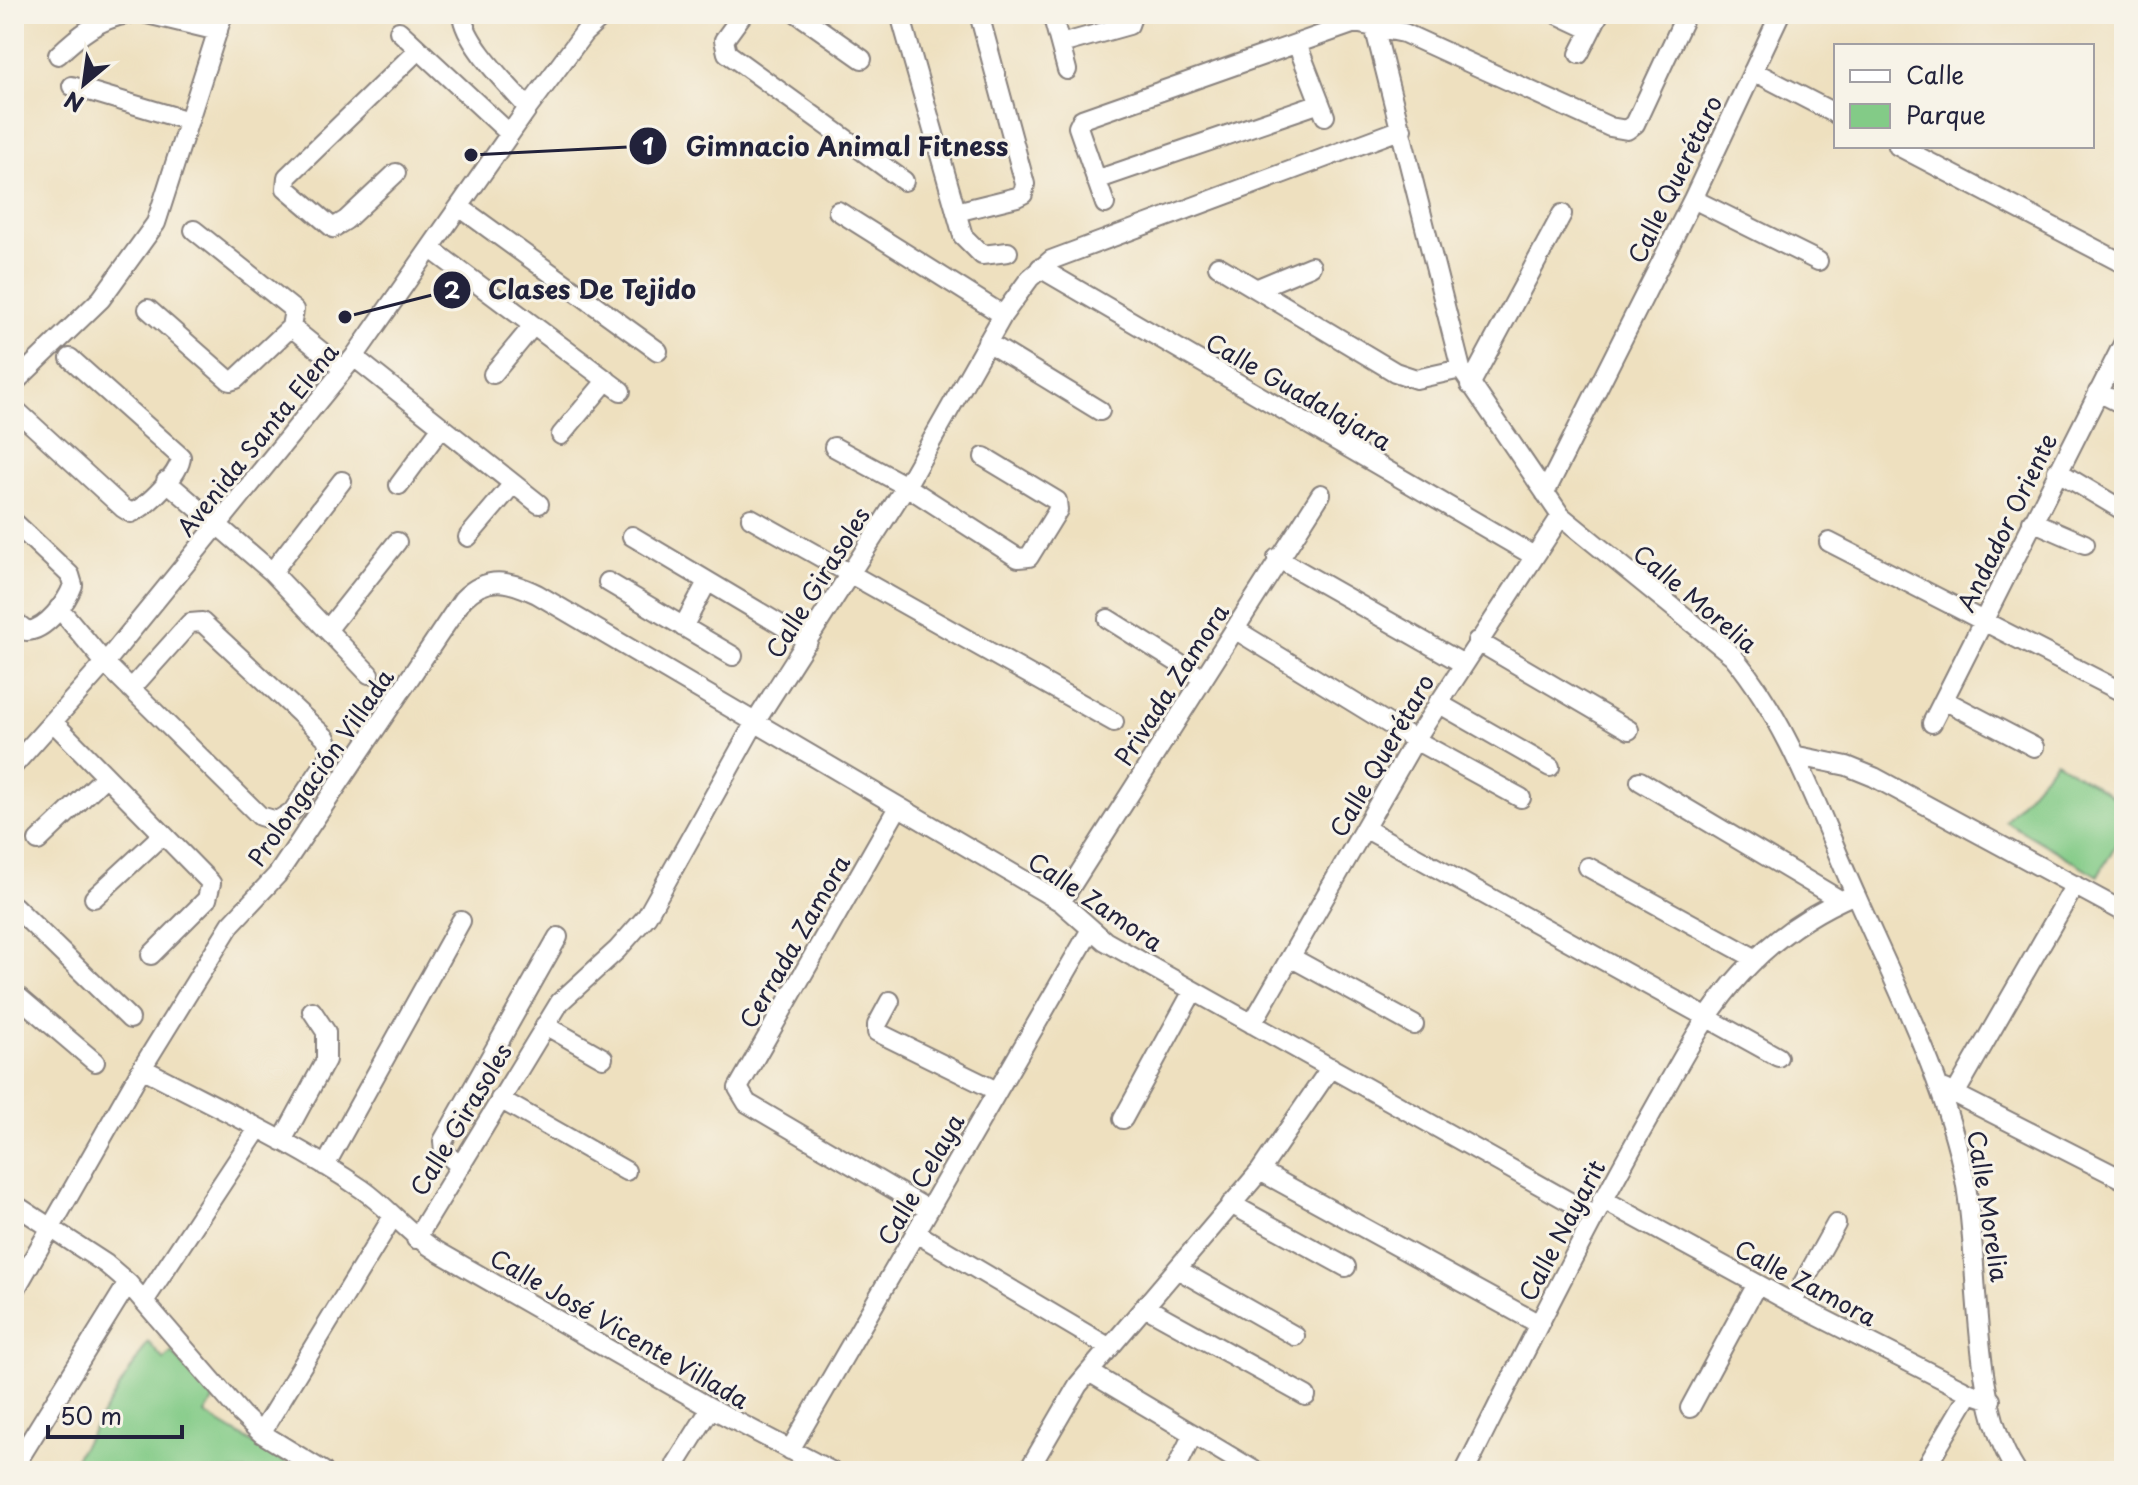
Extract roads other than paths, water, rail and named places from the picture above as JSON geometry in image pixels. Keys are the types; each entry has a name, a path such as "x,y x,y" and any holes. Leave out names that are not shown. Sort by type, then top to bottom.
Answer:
{"street":[{"path":"58,55 82,32 113,17 128,14"},
{"path":"14,383 101,299 156,223 220,22 147,14"},
{"path":"462,14 463,23 490,65 528,108"},
{"name":"Avenida Santa Elena","path":"17,755 54,723 105,663 349,363 461,208 528,108 584,33 605,14"},
{"path":"743,14 724,40 727,53 904,181"},
{"path":"798,14 862,59"},
{"path":"900,14 963,236 974,250 991,256 1008,252"},
{"path":"956,212 1017,197 1023,194 1025,184 979,14"},
{"path":"1052,14 1067,70"},
{"path":"1061,44 1129,25 1133,14"},
{"path":"1557,14 1595,22 1579,54"},
{"name":"Calle Querétaro","path":"1545,493 1693,199 1780,14"},
{"path":"1105,204 1078,127 1082,119 1355,23 1372,19 1610,127 1627,130 1635,124 1683,21"},
{"name":"Calle Morelia","path":"1372,19 1465,377 1561,516 1733,656 1752,680 1798,756 1847,897 1948,1091 1966,1184 1991,1400 1998,1431 2016,1471"},
{"path":"399,31 510,134"},
{"path":"1096,180 1323,110 1297,44"},
{"path":"396,173 346,220 333,228 286,188 287,177 418,50"},
{"path":"1753,71 1834,113"},
{"path":"72,86 189,121"},
{"name":"Calle Girasoles","path":"416,1239 545,1025 569,993 617,950 647,916 754,724 906,486 1003,315 1040,268 1051,260 1402,129"},
{"path":"1902,148 2124,264"},
{"path":"1693,199 1818,261"},
{"path":"461,208 658,351"},
{"path":"838,211 1003,315"},
{"path":"1218,266 1404,376 1416,379 1465,377 1562,214"},
{"path":"148,309 230,381 236,379 291,327 294,310 194,230"},
{"path":"431,249 614,386 561,435"},
{"path":"1258,288 1311,266"},
{"name":"Calle Guadalajara","path":"1040,268 1534,556"},
{"path":"291,327 349,363 441,428 539,504"},
{"path":"493,374 532,327"},
{"path":"987,342 1100,411"},
{"name":"Andador Oriente","path":"1932,723 2124,342"},
{"path":"17,411 131,513 140,509 179,467 179,453 70,358"},
{"path":"2098,392 2124,405"},
{"path":"399,485 441,428"},
{"path":"834,447 906,486 1018,558 1029,557 1058,510 1057,501 984,457"},
{"path":"2057,471 2124,511"},
{"path":"166,481 272,572 369,674"},
{"path":"272,572 342,481"},
{"path":"468,537 513,484"},
{"name":"Privada Zamora","path":"1061,902 1202,678 1236,630 1277,558 1321,494"},
{"name":"Calle Querétaro","path":"1252,1024 1415,740 1462,663 1561,516"},
{"path":"751,518 1114,722"},
{"path":"2032,521 2085,544"},
{"path":"14,522 70,575 73,585 59,608 33,631 14,621"},
{"path":"632,536 808,641"},
{"path":"328,629 397,542"},
{"path":"1829,542 2124,693"},
{"path":"1277,558 1462,663"},
{"name":"Calle Zamora","path":"490,580 520,586 537,594 897,809 1061,902 1090,931 1252,1024 1598,1207 1970,1393 1991,1400"},
{"name":"Prolongación Villada","path":"14,1292 142,1068 231,924 277,875 463,599 476,586 490,580"},
{"path":"608,582 733,656"},
{"path":"683,627 707,582"},
{"path":"59,608 105,663 131,689 260,816 269,821 284,818 293,811 331,754 326,738 202,622 190,623 131,689"},
{"path":"1108,619 1202,678"},
{"path":"1236,630 1415,740 1521,798"},
{"path":"1477,641 1629,730"},
{"path":"1944,700 2034,747"},
{"path":"1438,703 1550,767"},
{"path":"54,723 209,879 212,888 207,899 151,955"},
{"path":"1798,756 1847,766 1874,777 2123,909"},
{"path":"38,841 105,777"},
{"path":"1640,781 1847,897"},
{"name":"Cerrada Zamora","path":"897,809 738,1088 742,1098 929,1210"},
{"path":"1366,829 1778,1057"},
{"path":"94,898 162,835"},
{"path":"1588,867 1756,959"},
{"path":"2075,885 1948,1091 2124,1180"},
{"name":"Calle Nayarit","path":"1465,1471 1598,1207 1708,1016 1756,959 1809,915 1847,897"},
{"path":"14,906 130,1019"},
{"path":"325,1166 461,921"},
{"name":"Calle Celaya","path":"790,1450 1090,931"},
{"path":"460,1166 444,1152 443,1141 558,937"},
{"path":"1292,958 1414,1025"},
{"path":"1123,1119 1193,991"},
{"path":"14,993 95,1062"},
{"path":"890,1001 877,1032 997,1091"},
{"path":"282,1141 328,1052 326,1032 312,1011"},
{"path":"545,1025 603,1058"},
{"path":"1028,1471 1067,1401 1260,1171 1331,1067"},
{"path":"142,1068 325,1166 375,1198 392,1218"},
{"path":"500,1099 626,1171"},
{"path":"145,1300 258,1129"},
{"path":"1260,1171 1539,1324"},
{"path":"14,1204 50,1226 128,1283 223,1394 261,1433 323,1471"},
{"path":"1231,1204 1346,1267"},
{"name":"Calle Girasoles","path":"261,1433 392,1218"},
{"name":"Calle José Vicente Villada","path":"392,1218 416,1239 711,1408 831,1471"},
{"path":"1792,1303 1836,1224"},
{"path":"916,1233 1110,1348"},
{"path":"1177,1269 1295,1336"},
{"path":"14,1467 128,1283"},
{"path":"1690,1408 1757,1284"},
{"path":"1145,1307 1306,1396"},
{"path":"1089,1372 1255,1471"},
{"path":"1924,1471 1970,1393"},
{"path":"676,1464 711,1408"},
{"path":"1175,1471 1192,1436"}],"place":[{"name":"Gimnacio Animal Fitness","path":"471,155"},
{"name":"Clases De Tejido","path":"345,317"}]}
